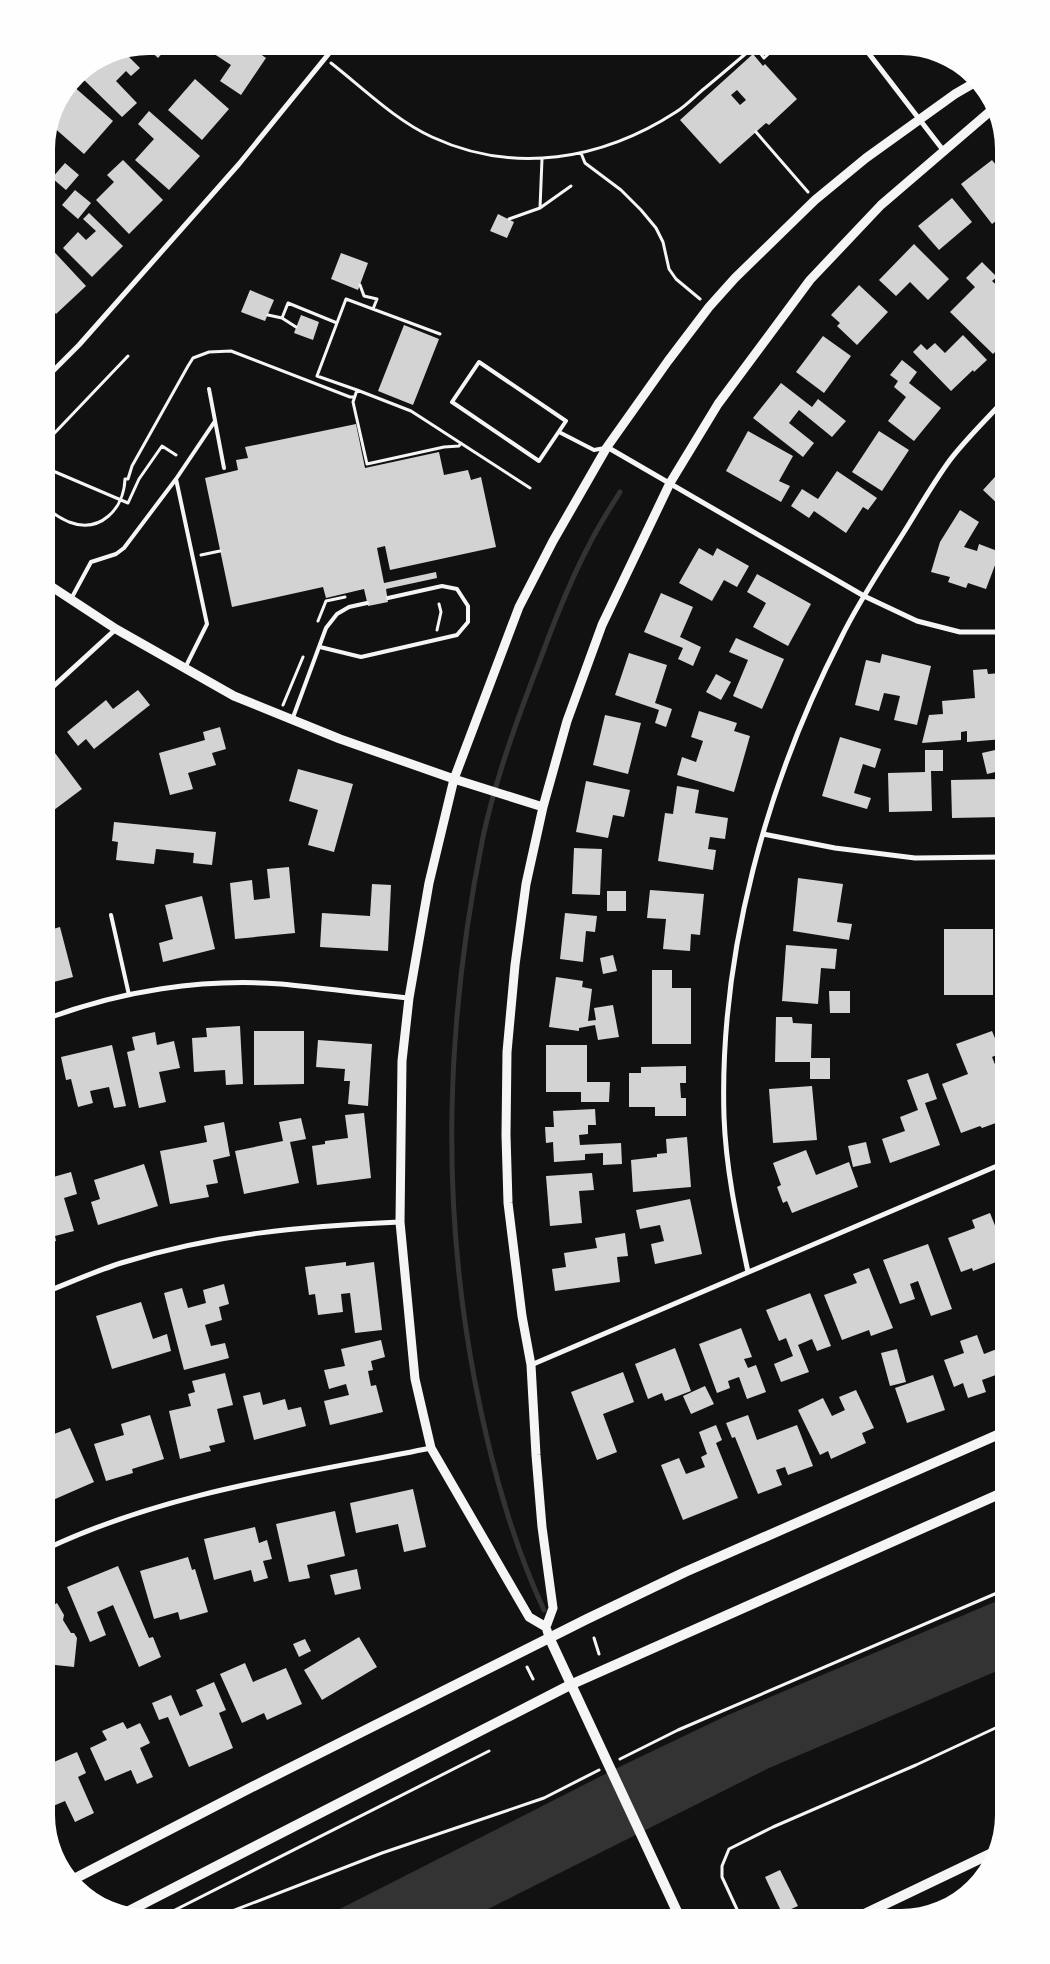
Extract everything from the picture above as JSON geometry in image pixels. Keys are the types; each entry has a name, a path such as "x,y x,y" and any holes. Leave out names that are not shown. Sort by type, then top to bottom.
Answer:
{"main road":[{"path":"78,1877 548,1632 995,1436"},
{"path":"135,1908 570,1684 995,1496"},
{"path":"548,1632 585,1717 676,1909"},
{"path":"875,1909 985,1856"}],"street":[{"path":"55,369 79,345 240,164 329,55"},
{"path":"870,55 943,150"},
{"path":"970,85 866,158 815,200 735,278 709,307 668,361 607,447 553,541 519,608 454,779 429,883 409,998 402,1061 400,1222 415,1379 431,1448 529,1617 548,1632 554,1608 542,1527 531,1364 522,1316 508,1203 506,1135 507,1052 515,965 526,884 543,807 567,721 602,625 670,483 718,404 810,280 881,205 988,113"},
{"path":"748,1272 729,1183 724,1117 725,1048 731,982 744,909 763,834 789,752 840,638 864,596 950,460 995,410"},
{"path":"607,447 864,596 916,621 960,632 995,632"},
{"path":"55,589 116,630 234,696 340,739 454,779 543,807"},
{"path":"55,685 116,630"},
{"path":"763,834 835,848 915,858 995,858"},
{"path":"55,1016 129,995 174,988 241,983 280,984 409,998"},
{"path":"531,1364 995,1167"},
{"path":"55,1288 119,1263 211,1240 260,1231 323,1225 400,1222"},
{"path":"55,1545 163,1505 431,1448"}],"lane":[{"path":"479,362 566,422 559,432 539,461 452,402 479,362"},
{"path":"209,388 224,468"},
{"path":"71,599 91,562 116,554 124,548 176,479 215,421"},
{"path":"559,432 594,450 607,447"},
{"path":"176,479 207,624 185,668"},
{"path":"320,647 361,657 456,635 468,622 468,606 456,588 442,586 388,598"},
{"path":"292,720 326,628 337,614 349,607 367,603"},
{"path":"111,914 129,995"}],"path":[{"path":"326,59 407,123 431,136 466,150 506,158 542,159 595,150 622,140 678,111 744,55"},
{"path":"756,132 815,200"},
{"path":"581,153 585,163 621,190 656,228 663,242 669,268 676,279 702,301"},
{"path":"540,208 542,159"},
{"path":"509,220 540,208 571,186"},
{"path":"360,284 364,296 377,299 373,308"},
{"path":"440,334 346,299 317,376 411,411 530,488"},
{"path":"282,318 288,303 337,323"},
{"path":"268,315 282,318 296,328"},
{"path":"55,433 128,356"},
{"path":"357,390 353,402 367,464 444,447 458,446 461,443"},
{"path":"55,472 128,503 139,479 162,446 176,455"},
{"path":"55,513 61,518 78,525 87,525 108,518 121,500 125,479"},
{"path":"193,557 220,551"},
{"path":"437,629 441,612 439,604"},
{"path":"594,1638 599,1654"},
{"path":"527,1667 533,1679"},
{"path":"737,1909 722,1878 722,1866 729,1849 772,1827 916,1765 995,1728"},
{"path":"177,1909 489,1751"}],"shaded area":[{"path":"995,1602 995,1672 769,1768 488,1909 340,1909 615,1769 728,1715"}],"building":[{"path":"216,55 262,55 266,58 241,95 220,81 231,65"},
{"path":"754,55 763,66 765,64 797,99 769,125 766,123 720,164 680,120","holes":["737,90 746,100 740,105 731,95"]},
{"path":"129,57 140,68 131,76 126,71 116,81 137,103 122,117 85,81 92,74 113,62"},
{"path":"195,79 229,109 202,140 168,110"},
{"path":"77,89 113,121 84,154 57,130 65,107"},
{"path":"149,111 200,156 169,190 135,160 154,139 138,124"},
{"path":"123,160 163,200 129,234 96,200 114,182 107,175"},
{"path":"992,160 995,164 995,222 992,224 961,184"},
{"path":"65,163 79,175 66,190 55,181 55,175"},
{"path":"75,190 91,203 78,219 62,205"},
{"path":"952,198 972,222 939,250 918,226"},
{"path":"89,213 123,246 92,277 63,248 78,232 86,240 96,231 83,219"},
{"path":"498,214 514,222 507,238 490,231"},
{"path":"914,244 949,279 928,300 910,282 896,296 879,280"},
{"path":"55,253 86,286 55,313"},
{"path":"341,253 368,263 358,290 331,279"},
{"path":"982,262 995,275 995,279 992,281 995,284 995,352 993,354 950,312 975,287 966,278"},
{"path":"859,285 888,312 857,345 837,326 840,323 831,315"},
{"path":"250,290 274,300 265,321 241,312"},
{"path":"301,315 319,322 313,340 294,333"},
{"path":"404,325 439,339 413,405 378,391"},
{"path":"963,335 987,360 974,372 973,370 951,391 913,352 921,344 927,350 935,343 945,353"},
{"path":"823,336 851,356 824,393 796,372"},
{"path":"902,360 917,372 909,383 941,408 914,441 888,421 906,397 894,387 898,381 890,375"},
{"path":"781,383 812,407 818,399 846,421 832,437 799,410 789,423 814,443 803,457 753,418"},
{"path":"356,424 365,468 439,452 444,475 468,470 471,480 481,477 496,547 390,570 385,546 377,548 384,583 436,572 437,578 386,589 388,602 368,606 364,589 326,598 323,587 232,607 205,478 238,470 236,460 248,458 245,447"},
{"path":"748,431 793,456 779,481 790,486 781,502 726,471"},
{"path":"879,431 909,450 882,491 852,472"},
{"path":"837,471 877,498 868,510 863,507 846,533 814,511 809,518 791,506 802,489 818,499"},
{"path":"995,477 995,501 983,490"},
{"path":"960,510 979,522 964,547 977,551 979,544 995,550 995,565 986,589 968,583 966,588 948,582 950,577 931,572 940,542"},
{"path":"699,548 713,556 717,548 749,566 737,587 724,580 712,601 679,583"},
{"path":"757,574 811,604 788,646 753,627 766,603 747,592"},
{"path":"661,593 693,607 680,637 701,647 693,666 678,659 683,648 644,632"},
{"path":"736,638 784,659 762,709 733,696 748,660 729,652"},
{"path":"629,653 667,665 655,703 672,709 666,727 655,723 659,710 615,695"},
{"path":"882,654 931,666 917,725 894,720 900,696 884,693 879,711 855,705 866,660 880,663"},
{"path":"987,669 988,674 995,673 995,740 967,742 967,731 961,732 961,740 922,743 929,715 943,714 942,701 975,698 973,670"},
{"path":"716,674 731,682 721,700 706,692"},
{"path":"138,690 150,705 94,749 86,739 78,746 67,732 106,700 113,709"},
{"path":"699,711 737,723 734,731 750,736 734,792 677,775 682,757 696,762 703,741 691,737"},
{"path":"605,715 641,723 628,774 593,765"},
{"path":"220,727 226,749 212,753 216,765 188,773 193,789 170,795 159,753 205,740 203,732"},
{"path":"840,737 881,749 875,768 863,764 854,793 871,798 867,809 822,796"},
{"path":"925,750 943,750 943,771 931,771 932,811 889,812 888,773 925,772"},
{"path":"995,750 995,772 987,774 982,753"},
{"path":"55,753 82,789 55,809"},
{"path":"298,769 353,784 334,852 308,845 318,810 289,801"},
{"path":"995,779 995,817 952,818 951,780"},
{"path":"586,781 630,790 624,817 613,815 608,838 576,832"},
{"path":"677,786 699,790 695,813 728,818 725,839 710,837 708,849 716,850 713,870 658,861 665,813 673,814"},
{"path":"114,822 216,832 212,865 193,863 194,853 156,849 154,864 116,860 118,842 112,841"},
{"path":"574,848 602,849 600,895 572,894"},
{"path":"289,867 295,933 235,939 230,883 252,880 254,900 270,898 267,869"},
{"path":"798,878 843,884 837,922 852,924 849,940 793,931"},
{"path":"372,884 391,885 388,951 320,947 322,913 370,916"},
{"path":"650,890 704,894 700,935 691,934 690,951 663,949 666,919 647,918"},
{"path":"607,891 626,891 626,911 607,911"},
{"path":"202,896 215,949 163,962 159,943 173,939 165,905"},
{"path":"565,913 597,916 595,932 586,931 583,962 560,959"},
{"path":"60,927 73,977 55,982 55,928"},
{"path":"944,929 993,929 993,995 944,995"},
{"path":"786,945 837,949 835,969 821,968 818,1004 782,1001"},
{"path":"613,955 617,971 603,974 600,958"},
{"path":"652,970 672,970 672,988 691,988 691,1044 652,1044"},
{"path":"556,977 583,981 582,987 592,989 588,1021 596,1020 594,1008 613,1005 619,1037 598,1040 595,1025 579,1028 579,1031 549,1027"},
{"path":"829,991 850,991 850,1013 830,1013"},
{"path":"776,1017 792,1017 793,1023 812,1024 811,1058 830,1058 830,1079 810,1079 810,1062 775,1062"},
{"path":"240,1026 243,1084 226,1085 225,1070 194,1072 192,1038 207,1037 206,1028"},
{"path":"254,1031 304,1031 304,1084 254,1085"},
{"path":"992,1031 995,1038 995,1056 992,1057 995,1064 995,1123 982,1128 980,1126 961,1133 942,1084 968,1074 956,1044"},
{"path":"155,1032 157,1045 174,1041 180,1068 159,1072 166,1102 139,1108 127,1052 135,1050 132,1037"},
{"path":"318,1040 372,1044 368,1106 348,1104 350,1081 344,1081 345,1069 316,1067"},
{"path":"112,1045 126,1106 114,1108 109,1087 90,1091 93,1103 78,1107 71,1079 66,1080 61,1057"},
{"path":"546,1045 587,1045 587,1082 610,1082 609,1102 581,1102 581,1092 546,1092"},
{"path":"686,1066 686,1083 680,1083 681,1098 686,1098 686,1116 655,1116 655,1107 629,1107 629,1073 641,1073 641,1067"},
{"path":"928,1073 937,1099 925,1103 940,1145 890,1163 882,1139 905,1131 900,1117 918,1110 907,1080"},
{"path":"812,1086 817,1140 773,1143 769,1089"},
{"path":"595,1109 596,1125 588,1125 588,1134 579,1135 580,1145 621,1143 622,1164 603,1165 603,1153 585,1154 585,1160 554,1162 553,1142 546,1143 545,1127 554,1127 553,1111"},
{"path":"364,1113 371,1178 317,1185 312,1146 325,1144 325,1141 348,1138 345,1115"},
{"path":"301,1118 306,1139 290,1142 299,1183 244,1194 235,1151 283,1141 279,1122"},
{"path":"224,1122 230,1156 213,1160 218,1183 206,1185 209,1197 170,1204 160,1151 207,1142 204,1126"},
{"path":"687,1137 691,1187 633,1192 631,1160 657,1157 657,1154 667,1153 666,1139"},
{"path":"866,1142 871,1163 853,1167 848,1146"},
{"path":"806,1150 816,1175 849,1162 858,1187 792,1213 787,1201 783,1203 777,1187 781,1185 773,1163"},
{"path":"144,1164 158,1206 98,1225 91,1202 100,1199 94,1180"},
{"path":"71,1172 77,1194 64,1198 74,1231 55,1236 55,1176"},
{"path":"592,1173 594,1190 579,1191 582,1223 550,1226 546,1176"},
{"path":"690,1199 702,1254 655,1264 651,1244 664,1241 660,1225 640,1229 636,1210"},
{"path":"990,1213 995,1226 995,1262 973,1271 972,1268 961,1272 948,1238 975,1228 972,1220"},
{"path":"625,1233 628,1256 617,1257 620,1282 555,1291 552,1269 566,1267 564,1253 597,1248 595,1238"},
{"path":"928,1244 952,1309 931,1316 918,1281 910,1284 915,1299 900,1304 883,1260"},
{"path":"346,1262 346,1266 374,1262 382,1330 355,1333 350,1293 341,1294 343,1312 318,1315 315,1294 309,1295 305,1267"},
{"path":"869,1268 893,1328 871,1336 869,1330 842,1340 824,1295 857,1283 853,1274"},
{"path":"224,1284 229,1304 219,1307 222,1320 205,1325 211,1346 225,1343 229,1358 184,1370 164,1293 182,1288 188,1308 206,1303 203,1290"},
{"path":"810,1293 831,1346 817,1351 812,1339 798,1345 809,1372 781,1382 774,1364 793,1356 786,1338 779,1341 766,1310"},
{"path":"141,1302 153,1339 167,1334 171,1351 112,1369 96,1316"},
{"path":"741,1328 752,1357 744,1359 748,1368 756,1365 766,1392 747,1399 739,1377 728,1381 730,1388 717,1393 699,1344"},
{"path":"977,1335 984,1354 995,1350 995,1375 982,1380 986,1392 968,1398 963,1383 954,1387 944,1360 964,1353 960,1341"},
{"path":"381,1340 385,1357 371,1361 373,1370 368,1371 371,1386 376,1385 383,1412 330,1425 324,1401 349,1395 346,1384 329,1389 324,1370 345,1366 341,1349"},
{"path":"675,1348 691,1391 665,1401 662,1393 648,1399 635,1364"},
{"path":"897,1349 906,1382 890,1386 881,1353"},
{"path":"623,1372 634,1402 603,1414 617,1452 597,1460 571,1392"},
{"path":"225,1373 233,1405 217,1409 225,1442 209,1446 211,1451 180,1459 169,1411 191,1406 188,1394 195,1392 192,1381"},
{"path":"933,1375 945,1410 907,1423 895,1388"},
{"path":"705,1386 714,1404 691,1414 683,1396"},
{"path":"856,1390 874,1428 862,1433 866,1443 831,1459 828,1451 820,1455 798,1410 823,1398 832,1416 845,1410 839,1397"},
{"path":"260,1392 263,1405 285,1399 288,1410 301,1407 306,1426 254,1440 243,1396"},
{"path":"150,1415 164,1459 132,1469 133,1473 106,1481 94,1444 124,1435 121,1424"},
{"path":"748,1415 757,1440 797,1425 813,1466 788,1475 785,1467 776,1470 782,1485 758,1494 735,1437 732,1438 726,1423"},
{"path":"716,1425 722,1440 716,1443 738,1498 683,1520 661,1465 679,1458 686,1474 705,1467 701,1457 707,1454 699,1432"},
{"path":"70,1428 94,1482 55,1499 55,1434"},
{"path":"413,1489 426,1547 404,1552 398,1524 356,1533 350,1503"},
{"path":"335,1511 345,1556 307,1565 310,1578 289,1582 276,1524"},
{"path":"255,1527 259,1543 267,1540 272,1559 263,1561 268,1578 254,1582 251,1570 214,1580 204,1539"},
{"path":"188,1557 192,1570 195,1569 208,1612 180,1620 178,1612 154,1619 140,1571"},
{"path":"118,1566 149,1638 153,1637 161,1657 139,1667 113,1605 97,1612 106,1635 90,1642 67,1587"},
{"path":"357,1569 361,1589 335,1595 330,1575"},
{"path":"57,1603 64,1615 63,1620 71,1633 74,1633 77,1638 74,1667 55,1665 55,1604"},
{"path":"359,1637 377,1667 322,1700 304,1670"},
{"path":"305,1639 311,1651 299,1657 293,1644"},
{"path":"245,1663 253,1682 286,1668 302,1704 267,1720 264,1713 242,1723 220,1674"},
{"path":"214,1682 226,1710 219,1713 233,1748 189,1767 168,1717 159,1720 152,1703 171,1695 180,1716 203,1706 196,1690"},
{"path":"123,1722 127,1729 140,1723 150,1743 140,1748 153,1777 137,1784 131,1770 105,1781 90,1748 107,1740 102,1731"},
{"path":"77,1752 86,1773 78,1777 94,1813 75,1822 65,1801 55,1805 55,1762"},
{"path":"780,1870 798,1906 791,1909 780,1909 765,1877"}],"waterway":[{"path":"544,1610 521,1555 494,1469 475,1382 464,1314 456,1245 452,1177 455,1042 461,974 471,905 483,837 501,770 524,703 568,589 595,533 620,492"}]}
